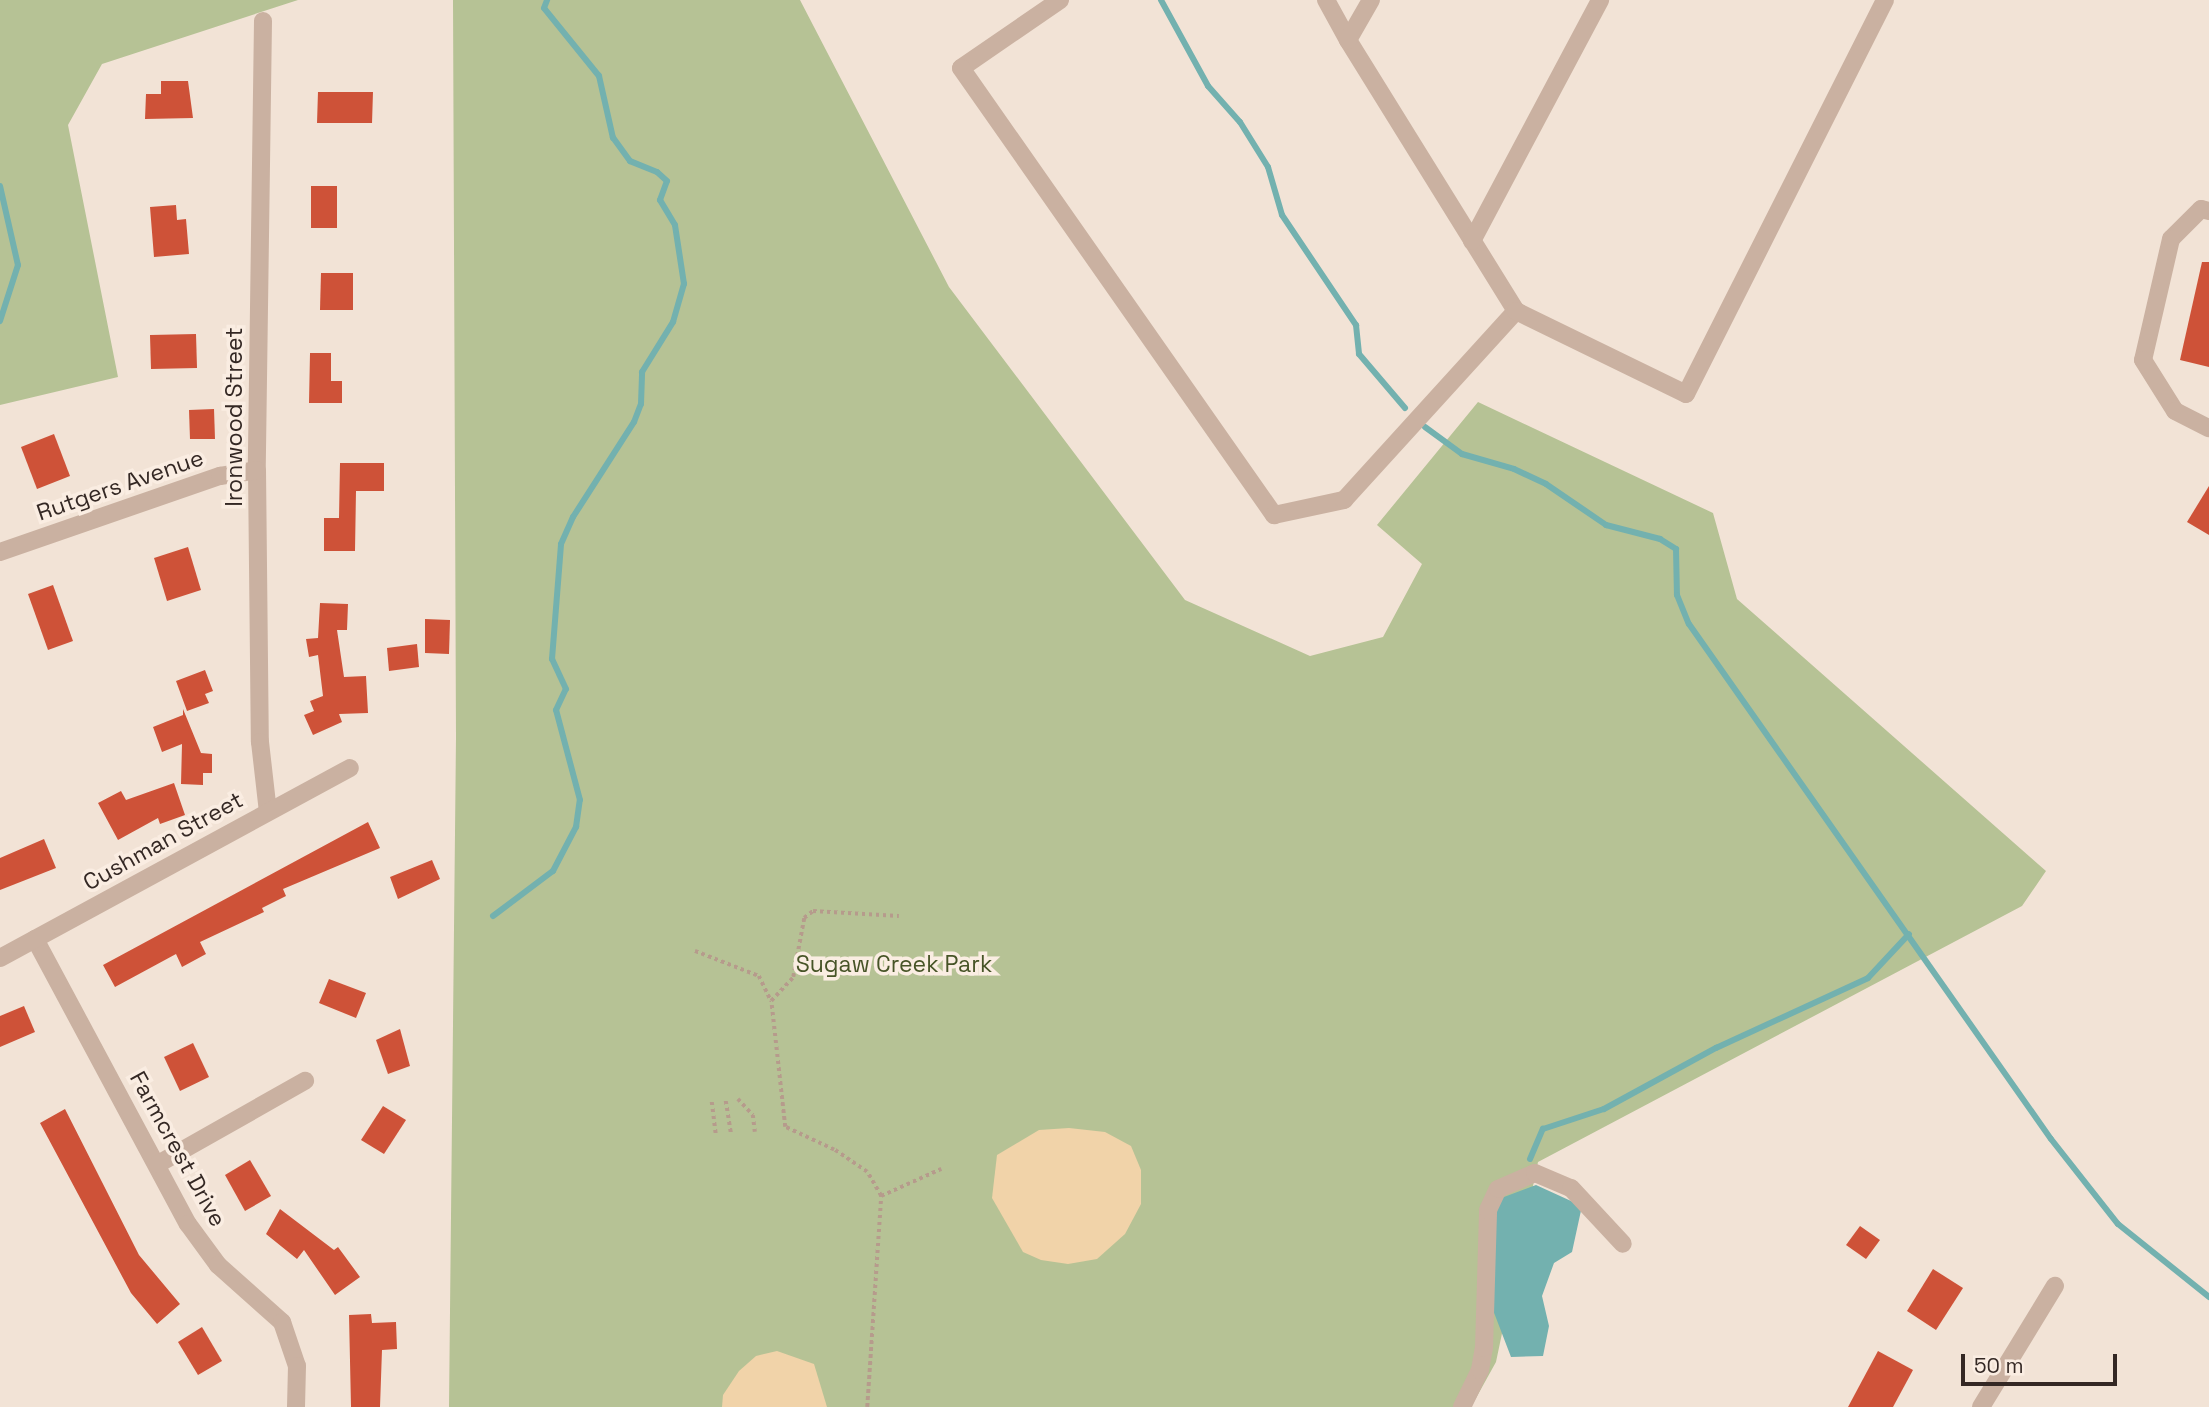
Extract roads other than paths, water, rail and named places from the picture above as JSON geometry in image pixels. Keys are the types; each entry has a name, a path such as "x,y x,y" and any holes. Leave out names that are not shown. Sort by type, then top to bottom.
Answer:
{"street":[{"path":"1060,0 961,68 1275,515 1344,500 1516,311"},
{"path":"1326,0 1516,311 1686,394 1885,0"},
{"path":"1348,40 1371,0"},
{"path":"1472,241 1600,0"},
{"name":"Ironwood Street","path":"263,21 257,470 260,742 268,812"},
{"path":"2209,211 2201,209 2171,239 2143,360 2175,411 2209,428"},
{"name":"Rutgers Avenue","path":"0,552 220,476 257,470"},
{"name":"Cushman Street","path":"0,958 350,768"},
{"name":"Farmcrest Drive","path":"35,939 207,1252 282,1322 297,1366 296,1407"},
{"path":"158,1164 305,1081"},
{"path":"1462,1407 1480,1370 1488,1210 1498,1189 1535,1173 1571,1188 1623,1244"},
{"path":"1981,1407 2054,1286"}],"water":[{"path":"1536,1185 1582,1206 1572,1252 1554,1263 1542,1296 1549,1326 1543,1356 1511,1357 1488,1297 1496,1200"}],"waterway":[{"path":"493,916 553,871 576,827 580,800 556,710 566,689 552,659 561,544 573,517 634,422 641,404 642,372 673,322 684,284 675,225 660,200 667,181 657,172 630,161 613,138 599,76 544,8 547,0"},
{"path":"1161,0 1208,86 1240,122 1268,167 1282,215 1356,325 1359,354 1405,408"},
{"path":"0,186 18,265 0,321"},
{"path":"1425,427 1462,454 1514,469 1546,484 1606,525 1660,539 1676,549 1677,595 1689,624 2051,1139 2118,1224 2209,1297"},
{"path":"1530,1159 1543,1129 1604,1109 1716,1048 1868,978 1909,934"}],"park label":[{"name":"Sugaw Creek Park","path":"894,964"}]}
